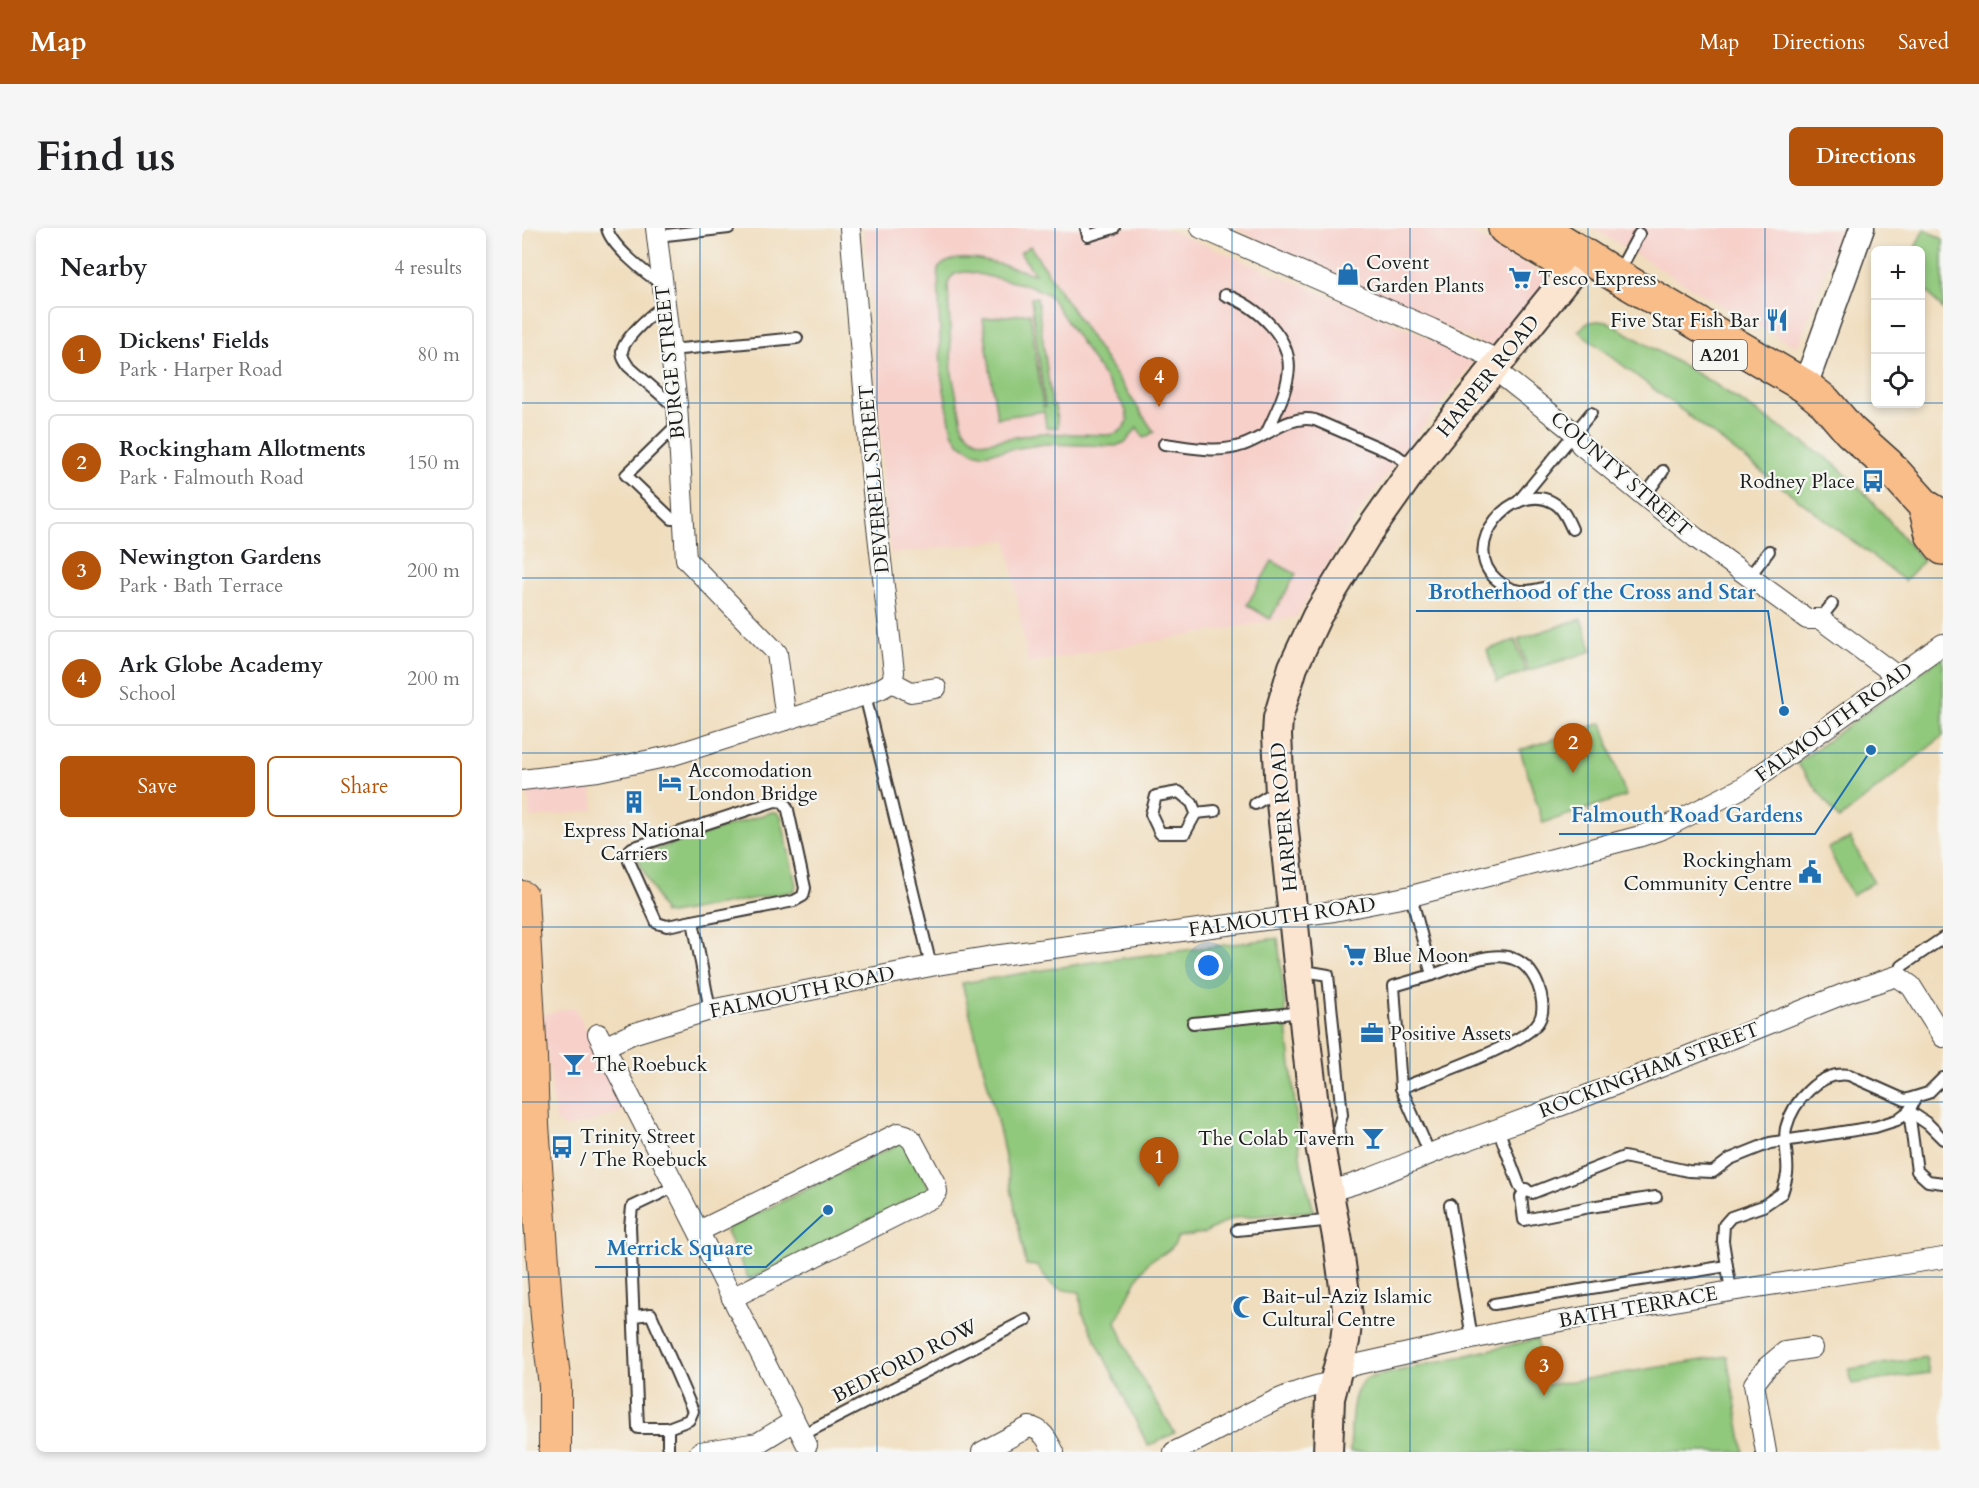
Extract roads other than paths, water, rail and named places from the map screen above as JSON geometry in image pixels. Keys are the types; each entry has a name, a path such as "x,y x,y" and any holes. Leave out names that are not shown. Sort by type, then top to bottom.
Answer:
{"highway":[{"name":"A201","path":"1505,228 1794,402 1850,431"},
{"name":"A201","path":"1549,230 1617,276 1805,386 1825,402 1850,431 1888,465 1934,512 1932,534 1943,548"}],"main road":[{"name":"HARPER ROAD","path":"1328,1452 1330,1405 1345,1341 1348,1316 1320,1148 1294,917 1268,799 1278,718 1293,667 1336,582 1414,468 1574,269"},
{"path":"522,897 531,1057 528,1125 555,1386 555,1452"}],"street":[{"name":"DEVERELL STREET","path":"850,228 873,492 894,672 892,682"},
{"name":"COUNTY STREET","path":"1201,228 1432,329 1497,365 1575,433 1581,445 1644,497 1807,619 1826,611 1897,676"},
{"path":"1805,386 1862,228"},
{"name":"BURGE STREET","path":"656,232 678,416 686,559 777,653 786,720"},
{"name":"FALMOUTH ROAD","path":"676,1186 601,1040 632,1034 710,1010 931,966 1294,917 1411,896 1641,836 1662,829 1742,788 1943,644"},
{"path":"522,780 598,771 692,751 865,694 892,682 910,692 936,688"},
{"path":"1897,976 1911,986 1943,1037"},
{"name":"ROCKINGHAM STREET","path":"1328,1191 1350,1186 1403,1167 1430,1154 1498,1130 1851,991 1897,976"},
{"path":"699,1232 898,1133 912,1140 936,1185 937,1192 933,1197 732,1298"},
{"path":"676,1186 801,1434 701,1452"},
{"name":"BATH TERRACE","path":"1182,1450 1290,1394 1335,1376 1472,1338 1731,1291 1943,1258"},
{"path":"1766,1452 1754,1384 1767,1367 1785,1352 1812,1348"},
{"path":"982,1452 1029,1427 1038,1429 1044,1434 1054,1452"}],"lane":[{"path":"607,228 612,241 653,279 662,284"},
{"path":"656,232 729,228"},
{"path":"1086,228 1088,236 1114,228"},
{"path":"1617,276 1640,234"},
{"path":"1225,295 1249,306 1265,320 1278,336 1287,354 1289,374 1284,394 1267,433"},
{"path":"665,305 626,340 622,357 628,366 678,416 626,475 672,519 682,519"},
{"path":"670,350 796,338"},
{"path":"1543,588 1518,592 1507,588 1493,576 1487,566 1483,542 1497,516 1518,502 1591,413"},
{"path":"1164,444 1204,449 1243,446 1294,420 1306,418 1396,455 1414,468"},
{"path":"1644,497 1663,471"},
{"path":"1518,502 1546,499 1556,503 1572,529"},
{"path":"1749,577 1769,551"},
{"path":"865,694 931,966"},
{"path":"1179,792 1192,803 1197,813 1185,833 1160,833 1151,814 1156,796 1179,792"},
{"path":"784,802 789,810 805,888 803,896 795,901 693,921 667,926 657,923 630,861 629,851 636,846 764,805 784,802"},
{"path":"1197,813 1215,811"},
{"path":"1411,896 1432,975"},
{"path":"693,921 710,1010"},
{"path":"1897,976 1902,966 1943,938"},
{"path":"1401,1088 1496,1050 1524,1035 1539,1021 1543,1005 1539,986 1529,968 1512,957 1492,956 1394,986 1401,1088 1430,1154"},
{"path":"1299,970 1328,975 1342,1115 1339,1125 1340,1138 1320,1148"},
{"path":"1193,1023 1303,1012"},
{"path":"1731,1291 1722,1232 1724,1225 1731,1217 1763,1206 1782,1193 1787,1173 1785,1141 1791,1115 1801,1100 1820,1080 1841,1074 1849,1075 1905,1100 1928,1093 1943,1077"},
{"path":"1498,1130 1521,1186 1532,1193 1624,1157 1688,1171 1713,1172 1738,1155 1770,1143 1875,1127 1897,1120 1909,1111 1916,1097"},
{"path":"1909,1111 1928,1124 1943,1139"},
{"path":"1909,1111 1917,1170 1928,1181 1943,1182"},
{"path":"634,1316 651,1314 693,1410 688,1420 668,1428 638,1428 630,1226 632,1207 676,1186"},
{"path":"1526,1189 1521,1197 1524,1220 1656,1197"},
{"path":"1450,1205 1472,1338"},
{"path":"1237,1230 1333,1220"},
{"path":"1494,1304 1727,1266"},
{"name":"BEDFORD ROW","path":"801,1434 1026,1320"},
{"path":"668,1428 668,1452"}],"place":[{"name":"Covent Garden Plants","path":"1348,274"},
{"name":"Tesco Express","path":"1520,278"},
{"name":"Five Star Fish Bar","path":"1777,320"},
{"name":"Ark Globe Academy","path":"1159,407"},
{"name":"Rodney Place","path":"1873,481"},
{"name":"Brotherhood of the Cross and Star","path":"1784,711"},
{"name":"Falmouth Road Gardens","path":"1871,750"},
{"name":"Rockingham Allotments","path":"1573,773"},
{"name":"Accomodation London Bridge","path":"670,782"},
{"name":"Express National Carriers","path":"634,802"},
{"name":"Rockingham Community Centre","path":"1810,872"},
{"name":"Blue Moon","path":"1355,955"},
{"name":"Positive Assets","path":"1372,1033"},
{"name":"The Roebuck","path":"574,1064"},
{"name":"The Colab Tavern","path":"1373,1138"},
{"name":"Trinity Street / The Roebuck","path":"562,1147"},
{"name":"Dickens' Fields","path":"1159,1187"},
{"name":"Merrick Square","path":"828,1210"},
{"name":"Bait-ul-Aziz Islamic Cultural Centre","path":"1244,1307"},
{"name":"Newington Gardens","path":"1544,1396"}]}
